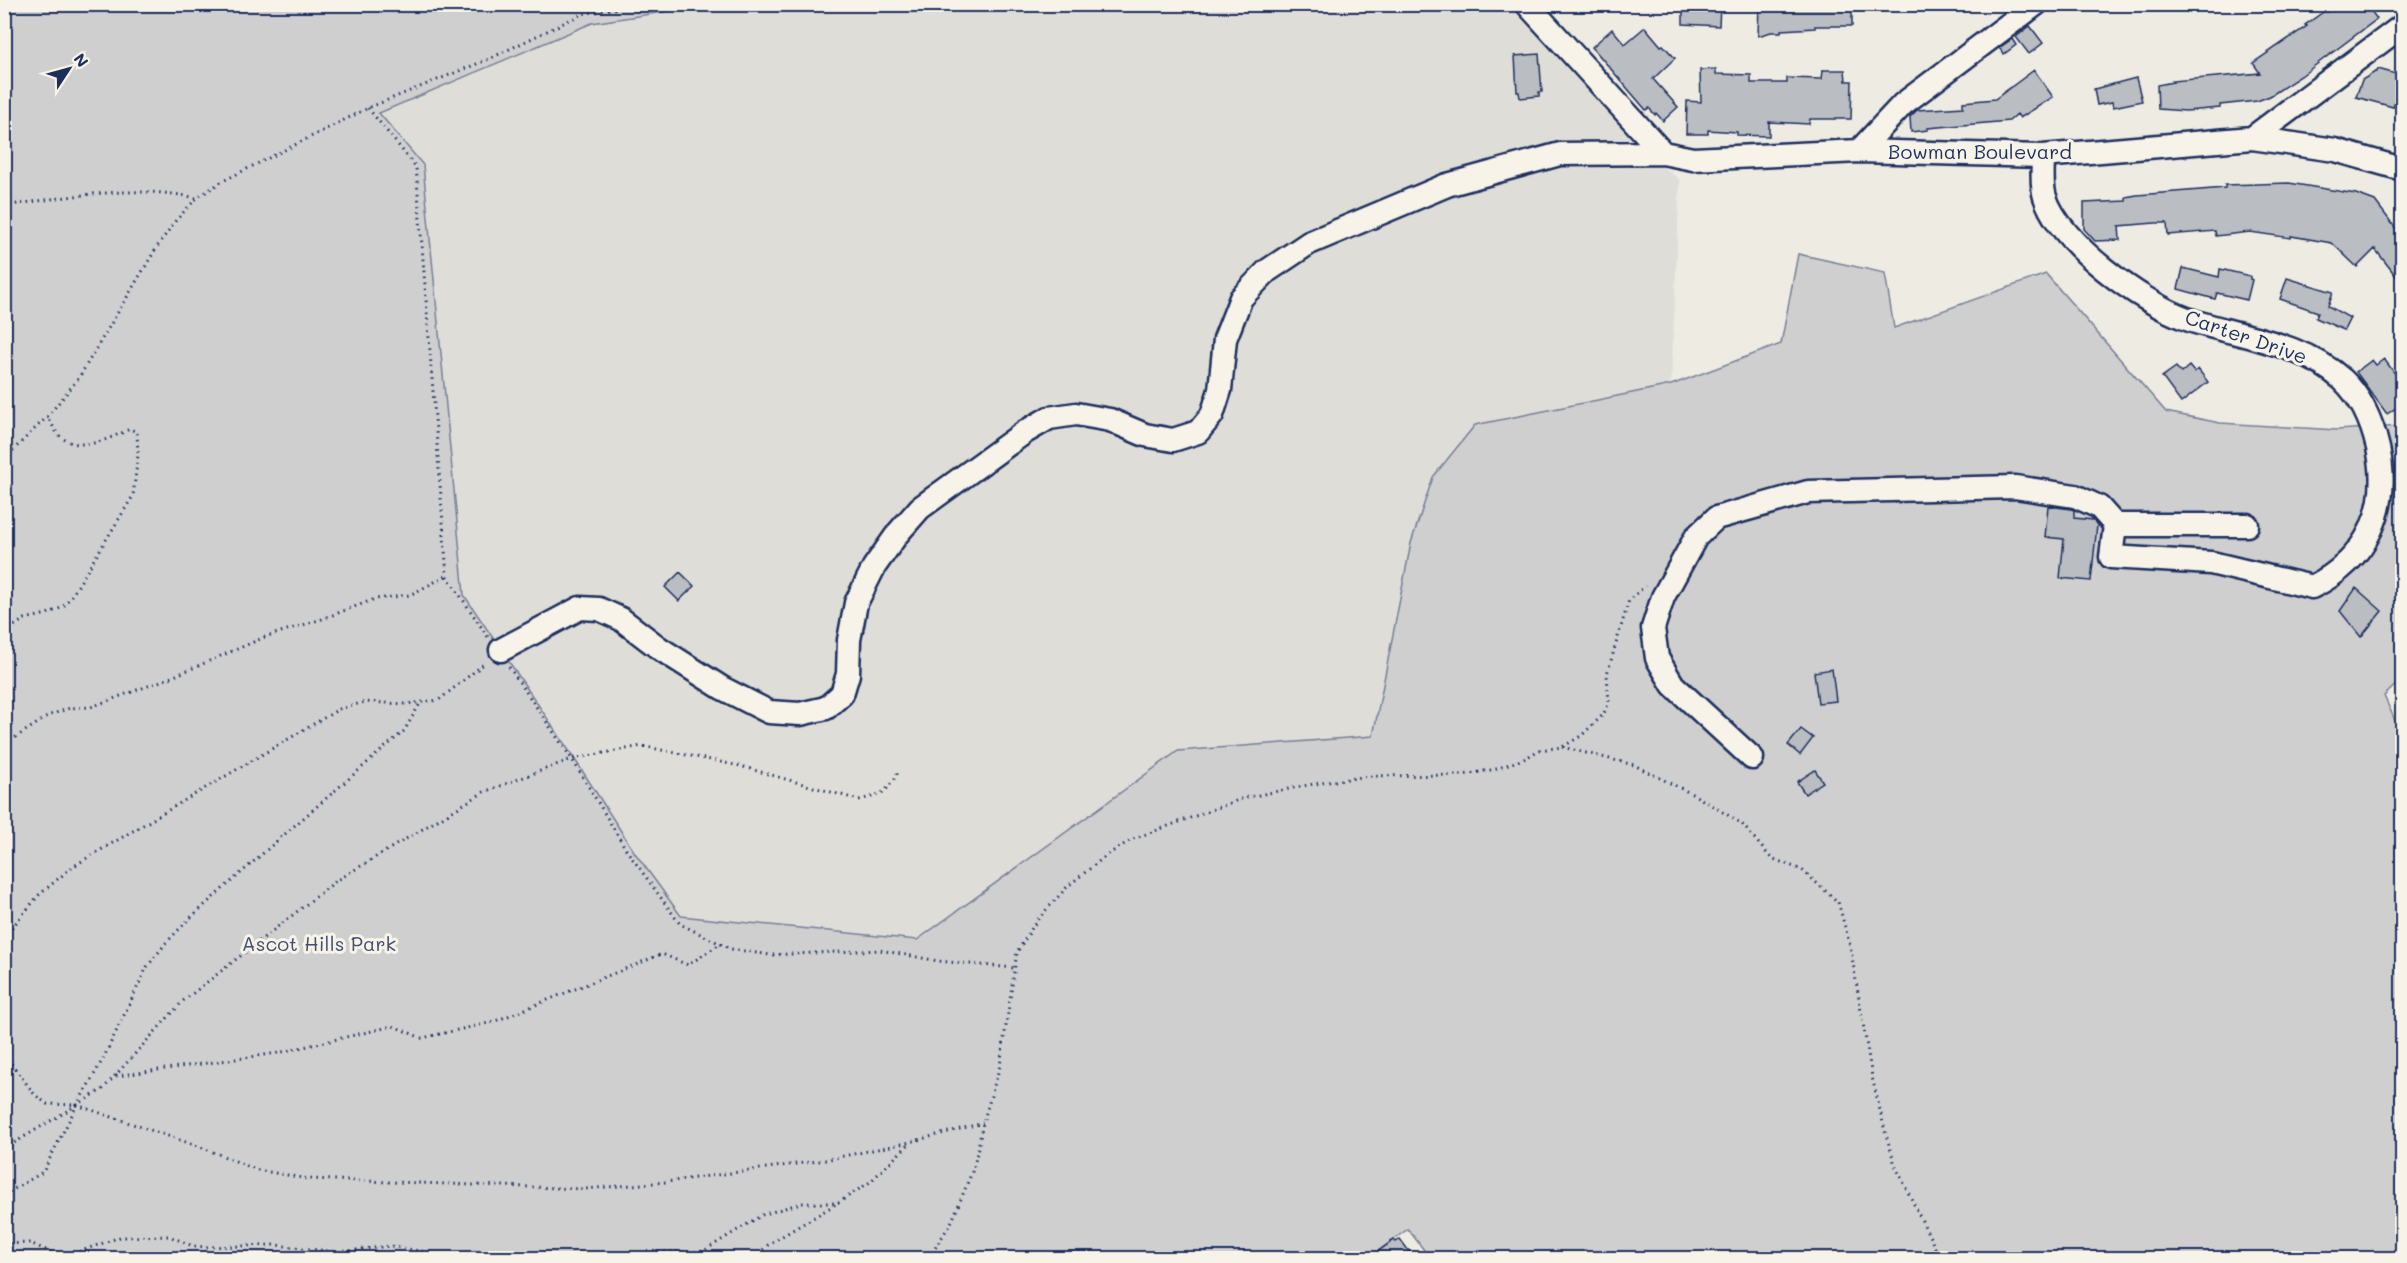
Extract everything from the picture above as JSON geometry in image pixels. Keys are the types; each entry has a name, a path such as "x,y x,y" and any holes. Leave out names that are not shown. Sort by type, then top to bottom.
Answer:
{"street":[{"path":"1527,4 1663,153"},
{"path":"1859,151 1903,104 2036,4"},
{"path":"2252,138 2403,26"},
{"name":"Bowman Boulevard","path":"500,651 580,608 598,609 621,619 659,648 722,688 772,713 800,714 826,708 842,694 848,674 849,640 856,603 874,567 898,532 920,508 1025,432 1049,418 1076,414 1110,420 1145,435 1173,440 1198,432 1212,415 1220,390 1225,339 1241,298 1267,271 1301,248 1354,223 1447,185 1560,154 1663,153 1693,159 1859,151 2043,156 2252,138 2335,150 2403,169"},
{"name":"Carter Drive","path":"2043,156 2045,196 2054,216 2076,244 2107,272 2144,296 2186,318 2288,348 2321,364 2343,380 2361,401 2374,429 2382,467 2381,501 2370,532 2343,568 2332,577 2312,587 2211,563 2111,557 2115,525"},
{"path":"1752,758 1673,685 1657,658 1653,628 1663,597 1696,537 1716,518 1808,492 2014,487 2075,496 2099,507 2115,525 2247,525"}],"path":[{"path":"4,459 47,417 78,379 157,247 176,220 197,198 221,182 368,108 489,59 582,14 642,4"},
{"path":"368,108 416,167 447,576 572,759 627,851 680,924 731,949 770,955 880,950 938,961 1014,968"},
{"path":"4,206 82,195 158,191 197,198"},
{"path":"4,632 25,620 63,607 133,496 138,455 137,432 130,429 98,442 84,444 69,442 60,437 47,417"},
{"path":"4,742 50,715 70,708 91,707 172,677 265,637 322,619 375,598 410,595 447,576"},
{"path":"1562,747 1581,736 1603,715 1609,703 1607,674 1629,600 1650,581"},
{"path":"4,937 39,895 72,867 321,719 339,709 365,702 406,704 439,700 500,651"},
{"path":"4,1195 43,1173 103,1059 147,967 166,943 189,919 404,731 421,702"},
{"path":"4,1149 103,1089 183,1001 336,881 484,792 572,759 642,746 740,766 859,800 878,796 890,788 898,772"},
{"path":"929,1258 952,1221 974,1167 982,1123 1000,1066 1017,952 1037,920 1068,886 1107,855 1133,839 1244,798 1369,776 1462,775 1496,769 1526,758 1539,750 1562,747 1634,765 1720,809 1741,823 1771,858 1802,870 1838,902 1850,945 1872,1077 1885,1131 1895,1165 1940,1258"},
{"path":"114,1076 279,1053 393,1026 422,1038 493,1022 662,954 688,965 720,944"},
{"path":"4,1054 35,1095 47,1104 77,1105 203,1148 258,1170 321,1179 585,1189 666,1182 825,1160 910,1142 982,1123"},
{"path":"754,1258 769,1244 870,1182 910,1142"},
{"path":"635,1258 663,1252 702,1252 762,1215 801,1203 838,1203"},
{"path":"4,1244 30,1243 55,1254 70,1254 120,1237 169,1236 193,1246 206,1248 276,1245 337,1252 391,1246 461,1258"},
{"path":"1043,1258 1054,1253 1083,1253 1113,1258"}],"shaded area":[{"path":"709,5 1521,5 1636,136 1636,140 1603,143 1652,158 1680,180 1671,385 1475,425 1433,477 1411,543 1373,736 1178,751 917,940 681,916 635,853 464,595 423,165 378,113 592,23"}],"green space":[{"name":"Ascot Hills Park","path":"5,5 709,5 592,23 379,113 423,165 464,595 635,853 681,916 917,940 1178,751 1373,736 1411,543 1433,477 1475,425 1671,385 1781,344 1798,254 1885,273 1894,328 2046,274 2166,412 2220,423 2337,430 2402,426 2402,679 2384,696 2402,736 2402,1258 1430,1258 1408,1229 1368,1258 5,1258"}],"building":[{"path":"1683,4 1720,4 1719,26 1683,24"},
{"path":"1759,4 1852,4 1852,26 1815,26 1815,28 1781,30 1781,32 1758,36"},
{"path":"2337,4 2366,4 2377,19 2301,76 2270,96 2257,101 2220,105 2220,108 2186,111 2158,109 2157,85 2172,81 2260,73 2253,63"},
{"path":"2030,26 2043,43 2029,54 2016,37"},
{"path":"1645,27 1675,58 1653,79 1678,107 1663,121 1649,108 1646,110 1592,47 1612,29 1625,44"},
{"path":"2012,39 2016,45 2004,54 1999,48"},
{"path":"1539,54 1542,92 1539,92 1539,96 1520,98 1517,92 1515,56"},
{"path":"1716,69 1716,74 1751,75 1751,83 1787,83 1787,78 1822,79 1823,70 1845,70 1846,81 1852,81 1851,119 1810,119 1809,124 1769,122 1769,136 1737,135 1737,132 1708,130 1708,134 1686,134 1687,101 1701,102 1700,70"},
{"path":"2378,69 2403,76 2393,107 2356,97 2362,80 2377,72"},
{"path":"2034,70 2053,97 2020,118 2017,114 2009,121 1928,128 1928,130 1911,132 1910,117 1917,110 1963,107 1963,102 1995,99"},
{"path":"2136,78 2142,101 2113,107 2112,102 2097,105 2094,89"},
{"path":"2289,183 2356,194 2375,201 2400,234 2396,237 2403,245 2403,285 2375,249 2357,267 2332,243 2291,236 2291,238 2250,232 2216,236 2215,231 2168,235 2167,223 2155,223 2119,226 2120,240 2095,241 2084,229 2084,203 2126,201 2126,197 2137,195 2225,188 2225,185"},
{"path":"2183,268 2219,277 2220,269 2250,276 2252,280 2247,300 2217,293 2215,299 2178,289"},
{"path":"2287,278 2333,292 2328,306 2350,318 2344,330 2316,318 2318,312 2280,299"},
{"path":"2384,359 2396,375 2403,370 2403,403 2387,414 2356,372 2372,360 2376,365"},
{"path":"2189,366 2194,372 2198,369 2208,382 2181,403 2162,377 2176,367 2181,373"},
{"path":"2048,506 2074,510 2074,518 2093,520 2097,525 2091,581 2060,578 2064,539 2045,537"},
{"path":"680,572 694,586 679,601 665,587"},
{"path":"2356,588 2382,611 2361,637 2340,611"},
{"path":"1832,669 1836,701 1818,703 1814,672"},
{"path":"1801,729 1813,738 1800,755 1788,745"},
{"path":"1815,770 1823,782 1805,794 1797,782"},
{"path":"1400,1239 1414,1258 1369,1258 1394,1240 1396,1242"}]}
